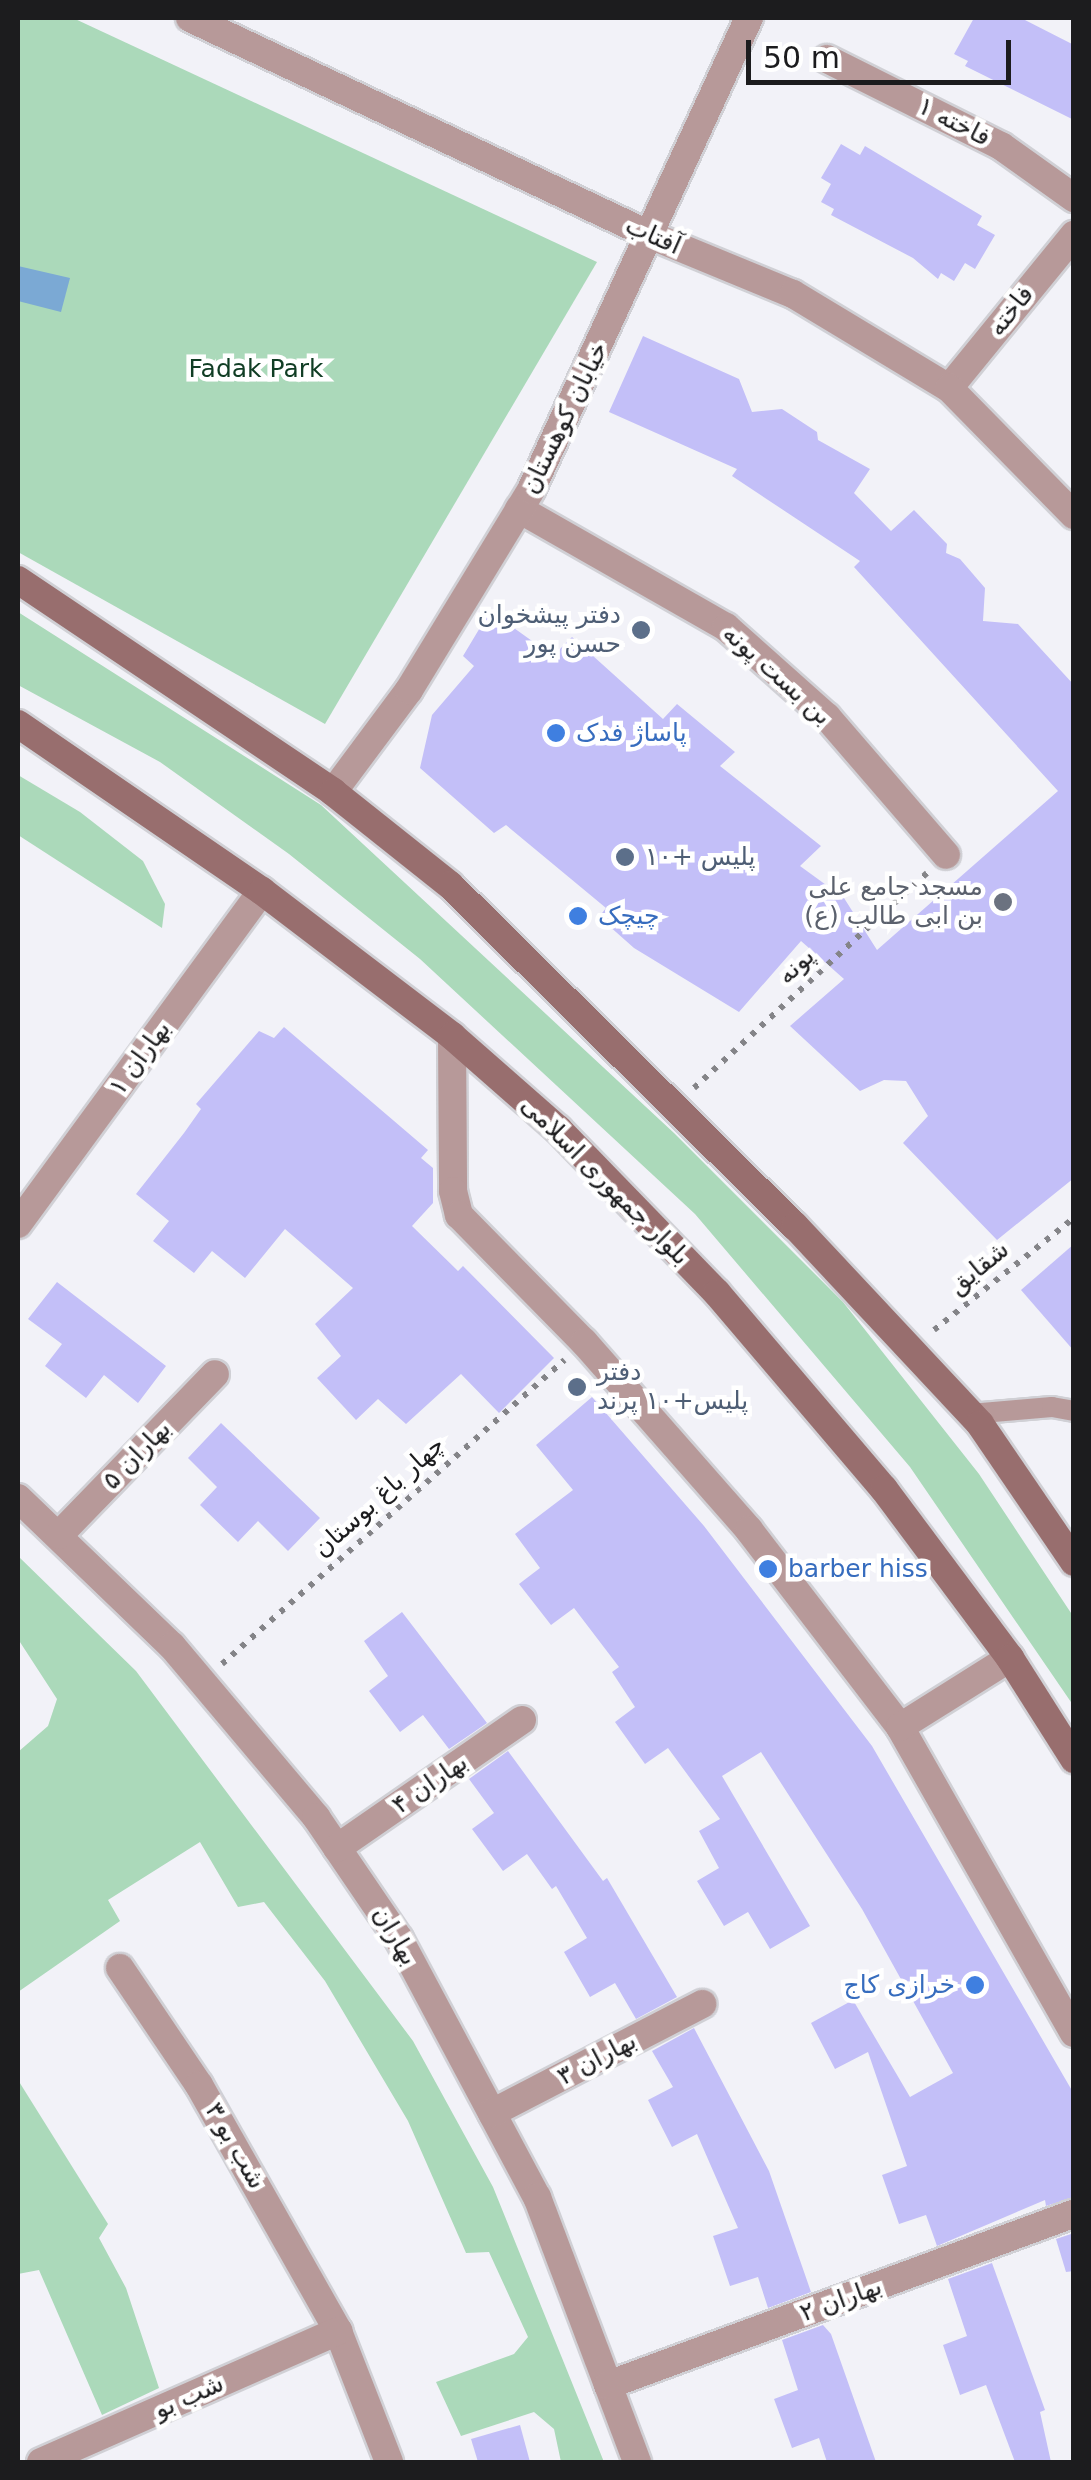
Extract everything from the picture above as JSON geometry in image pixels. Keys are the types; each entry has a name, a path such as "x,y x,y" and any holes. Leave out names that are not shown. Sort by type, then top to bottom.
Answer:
{"main road":[{"path":"18,580 333,792 450,885 674,1107 970,1414 1074,1562"},
{"name":"بلوار جمهوری اسلامی","path":"18,724 262,891 452,1036 558,1129 717,1293 884,1490 1010,1658 1074,1759"}],"street":[{"name":"آفتاب","path":"190,18 652,236 793,294 949,388 1074,515"},
{"name":"خیابان کوهستان","path":"333,792 409,690 519,509 652,236 749,18"},
{"name":"فاخته ۱","path":"828,59 1001,146 1074,198"},
{"name":"فاخته","path":"949,388 1074,235"},
{"name":"بن بست پونه","path":"519,509 726,627 827,717 946,855"},
{"name":"بهاران ۱","path":"18,1224 262,891"},
{"path":"452,1036 453,1191 460,1216 584,1342 749,1530 900,1727 1074,2033"},
{"name":"بهاران ۵","path":"59,1536 215,1374"},
{"name":"بهاران","path":"18,1498 202,1681 337,1848 398,1939 537,2197 637,2462"},
{"path":"900,1727 1010,1658"},
{"name":"بهاران ۴","path":"337,1848 522,1720"},
{"name":"شب بو ۳","path":"120,1968 199,2085 338,2331 388,2462"},
{"name":"بهاران ۳","path":"492,2114 702,2004"},
{"name":"بهاران ۲","path":"608,2385 1074,2214"},
{"name":"شب بو","path":"41,2462 338,2331"}],"lane":[{"path":"970,1414 1052,1407 1074,1412"}],"path":[{"name":"پونه","path":"674,1107 946,855"},
{"name":"شقایق","path":"909,1350 1074,1218"},
{"name":"چهار باغ بوستان","path":"202,1681 584,1342"}],"green space":[{"name":"Fadak Park","path":"18,18 73,18 597,262 325,724 18,552"},
{"path":"18,612 321,805 674,1133 843,1302 979,1474 1073,1616 1073,1705 910,1467 695,1214 420,959 289,854 160,762 18,685"},
{"path":"18,775 80,812 143,861 165,904 162,928 18,835"},
{"path":"18,1556 136,1671 413,2041 493,2187 604,2462 561,2462 554,2429 534,2412 461,2436 436,2382 514,2354 528,2337 489,2252 466,2253 408,2121 325,1981 264,1902 238,1907 200,1842 108,1900 120,1921 18,1992 18,1752 48,1726 57,1699 18,1639"},
{"path":"18,2080 108,2224 99,2238 126,2288 159,2388 102,2415 39,2270 18,2274"}],"water":[{"path":"18,266 70,278 61,312 18,301"}],"building":[{"path":"974,18 1021,18 1074,45 1074,120 965,66 968,61 954,54"},
{"path":"841,144 860,155 865,146 982,216 977,225 995,235 975,269 965,263 954,281 941,273 938,279 913,258 831,215 834,209 821,202 831,184 821,178"},
{"path":"643,336 739,379 752,412 782,409 817,432 818,440 870,469 854,493 891,531 914,510 947,544 946,553 960,559 985,588 983,621 1018,624 1074,685 1074,1178 997,1240 903,1143 928,1116 906,1081 884,1080 860,1091 790,1026 844,979 801,941 739,1012 634,948 599,917 606,908 506,825 494,833 420,768 432,715 474,666 463,656 490,611 553,656 572,637 663,719 677,704 735,752 720,766 821,846 800,866 844,898 877,950 1058,791 854,567 860,561 732,476 737,469 609,412"},
{"path":"284,1027 428,1150 421,1158 433,1168 433,1203 412,1226 458,1271 463,1266 554,1358 499,1413 461,1374 406,1424 378,1399 356,1420 317,1378 341,1356 315,1324 353,1288 285,1229 245,1278 212,1251 194,1273 153,1241 169,1221 136,1194 201,1109 196,1104 259,1031 274,1038"},
{"path":"1074,1244 1074,1351 1021,1290"},
{"path":"57,1282 166,1366 138,1403 104,1375 86,1398 45,1366 62,1344 28,1319"},
{"path":"592,1397 704,1526 872,1746 1074,2094 1074,2197 1046,2206 1045,2200 937,2246 926,2215 899,2224 882,2175 907,2166 868,2052 835,2069 811,2023 853,2000 910,2097 953,2073 862,1909 761,1752 722,1776 810,1926 770,1949 748,1912 724,1926 697,1881 719,1868 699,1831 720,1819 668,1748 645,1764 615,1722 635,1707 612,1672 619,1667 574,1608 551,1625 519,1584 540,1568 515,1534 573,1490 536,1445"},
{"path":"221,1423 320,1518 288,1551 258,1521 238,1542 200,1505 217,1487 188,1458"},
{"path":"402,1612 487,1723 449,1749 423,1715 400,1732 369,1691 388,1676 364,1641"},
{"path":"508,1751 603,1881 607,1878 677,1997 636,2019 615,1983 590,1997 564,1952 587,1938 556,1886 552,1889 527,1854 503,1871 472,1829 494,1813 469,1779"},
{"path":"694,2028 769,2171 811,2292 768,2308 758,2277 730,2286 713,2236 738,2228 697,2134 672,2147 648,2100 673,2087 652,2051"},
{"path":"1074,2233 1074,2271 1066,2272 1056,2239"},
{"path":"992,2263 1045,2410 1040,2412 1051,2462 1015,2462 986,2385 960,2395 943,2345 967,2336 948,2279"},
{"path":"823,2325 831,2334 876,2462 827,2462 819,2438 792,2448 774,2399 798,2390 782,2340"},
{"path":"520,2425 530,2462 478,2462 471,2439"}],"place":[{"name":"دفتر پیشخوان حسن پور","path":"641,630"},
{"name":"پاساژ فدک","path":"556,733"},
{"name":"پلیس +۱۰","path":"625,857"},
{"name":"مسجد جامع علی بن ابی طالب (ع)","path":"1003,902"},
{"name":"چیچک","path":"578,916"},
{"name":"دفتر پلیس+۱۰ پرند","path":"577,1387"},
{"name":"barber hiss","path":"768,1569"},
{"name":"خرازی کاج","path":"975,1985"}]}
